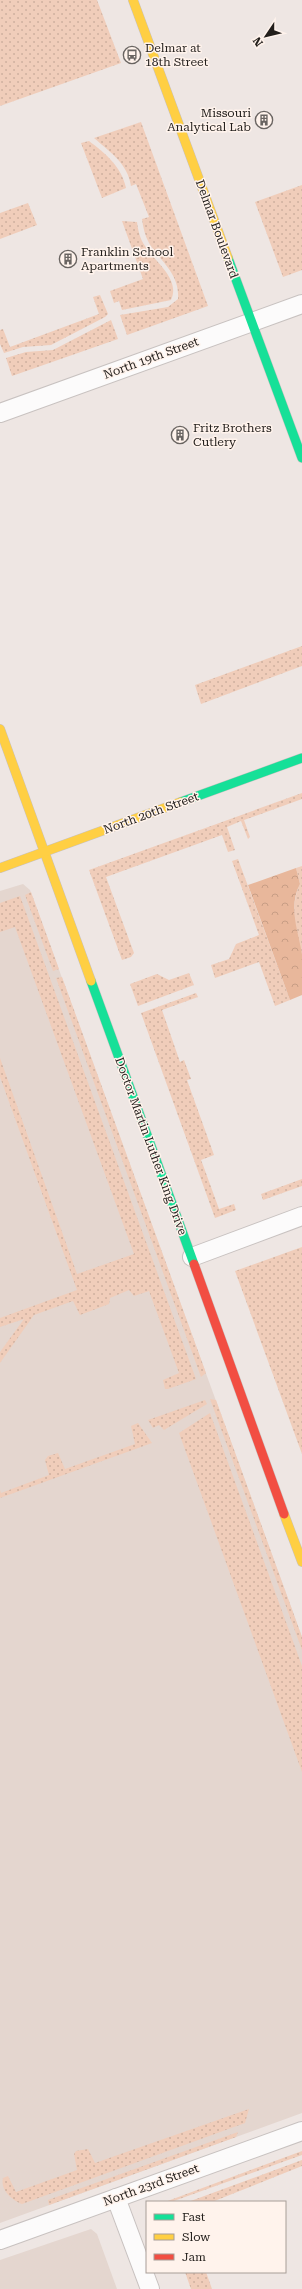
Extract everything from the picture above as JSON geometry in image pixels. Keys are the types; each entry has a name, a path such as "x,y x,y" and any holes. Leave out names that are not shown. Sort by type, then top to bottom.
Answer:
{"main road":[{"name":"Delmar Boulevard","path":"133,0 302,458"},
{"name":"Doctor Martin Luther King Drive","path":"0,729 302,1562"},
{"name":"North 20th Street","path":"0,868 302,758"}],"street":[{"name":"North 19th Street","path":"0,413 302,304"},
{"path":"192,1257 302,1216"},
{"name":"North 23rd Street","path":"0,2240 302,2131"},
{"path":"116,2198 150,2289"}],"shaded area":[{"path":"0,0 97,0 121,63 0,106"},
{"path":"141,122 208,306 127,335 120,315 168,307 178,299 178,290 173,275 146,237 142,219 149,217 136,184 131,186 126,171 122,165 94,138"},
{"path":"89,141 107,156 117,167 124,180 126,188 102,198 81,143"},
{"path":"302,185 302,270 283,277 255,202"},
{"path":"28,203 37,225 0,239 0,213"},
{"path":"122,221 137,222 143,243 170,278 173,292 171,300 122,310 119,301 114,303 110,291 143,279"},
{"path":"100,295 108,314 105,317 51,345 23,347 4,353 0,344 0,330 3,329 10,347 99,314 93,297"},
{"path":"111,320 118,339 12,376 6,358 26,352 53,350"},
{"path":"302,646 302,666 201,704 195,685"},
{"path":"302,793 302,799 244,820 250,837 248,839 241,821 227,827 235,850 228,852 222,835 106,877 134,953 131,957 122,960 89,870"},
{"path":"238,859 290,1000 275,1006 259,962 215,978 211,965 229,959 236,944 259,935 232,861"},
{"path":"302,866 302,954 297,937 294,909 300,884 296,868"},
{"path":"23,884 30,890 302,1637 302,2113 0,2223 0,891"},
{"path":"31,892 59,969 53,971 25,895"},
{"path":"20,896 196,1379 168,1389 165,1389 163,1380 179,1373 149,1291 134,1296 129,1290 110,1298 109,1304 80,1315 73,1301 34,1315 0,1363 0,1352 24,1319 0,1327 0,1318 77,1290 0,1077 0,1058 77,1274 134,1254 15,927 0,932 0,903"},
{"path":"189,973 194,985 138,1006 130,984 157,974 169,980"},
{"path":"62,977 206,1373 201,1377 56,978"},
{"path":"196,993 198,997 162,1010 180,1062 184,1060 191,1079 187,1080 214,1155 201,1160 219,1209 234,1204 236,1210 215,1218 141,1013"},
{"path":"302,1179 302,1186 263,1200 261,1194"},
{"path":"302,1247 302,1454 235,1271"},
{"path":"210,1399 216,1400 302,1637 302,1650"},
{"path":"205,1400 207,1404 164,1430 159,1425 153,1428 148,1420"},
{"path":"210,1413 302,1666 302,1772 179,1433"},
{"path":"138,1423 152,1443 0,1498 0,1490 1,1493 49,1475 45,1460 48,1456 58,1453 65,1469 135,1444 131,1426"},
{"path":"249,2109 245,2123 22,2204 14,2200 3,2187 3,2178 8,2176 16,2192 77,2170 74,2154 76,2151 88,2149 95,2163"},
{"path":"238,2132 236,2137 49,2205 48,2200"},
{"path":"302,2151 302,2155 174,2201 168,2201"},
{"path":"302,2160 302,2166 214,2201 191,2201"},
{"path":"91,2229 97,2234 117,2289 0,2289 0,2260"},
{"path":"185,2273 206,2273 212,2289 191,2289"}],"green space":[{"path":"296,868 300,884 296,892 294,910 296,928 302,954 302,995 290,1000 248,885"}],"traffic: fast":[{"path":"228,258 302,458"},
{"path":"181,802 302,758"},
{"path":"91,981 194,1264"}],"traffic: slow":[{"path":"133,0 228,258"},
{"path":"0,729 91,981"},
{"path":"0,868 181,802"},
{"path":"284,1514 302,1562"}],"traffic: jam":[{"path":"194,1264 284,1514"}],"place":[{"name":"Delmar at 18th Street","path":"132,55"},
{"name":"Missouri Analytical Lab","path":"264,120"},
{"name":"Franklin School Apartments","path":"68,259"},
{"name":"Fritz Brothers Cutlery","path":"180,435"}]}
